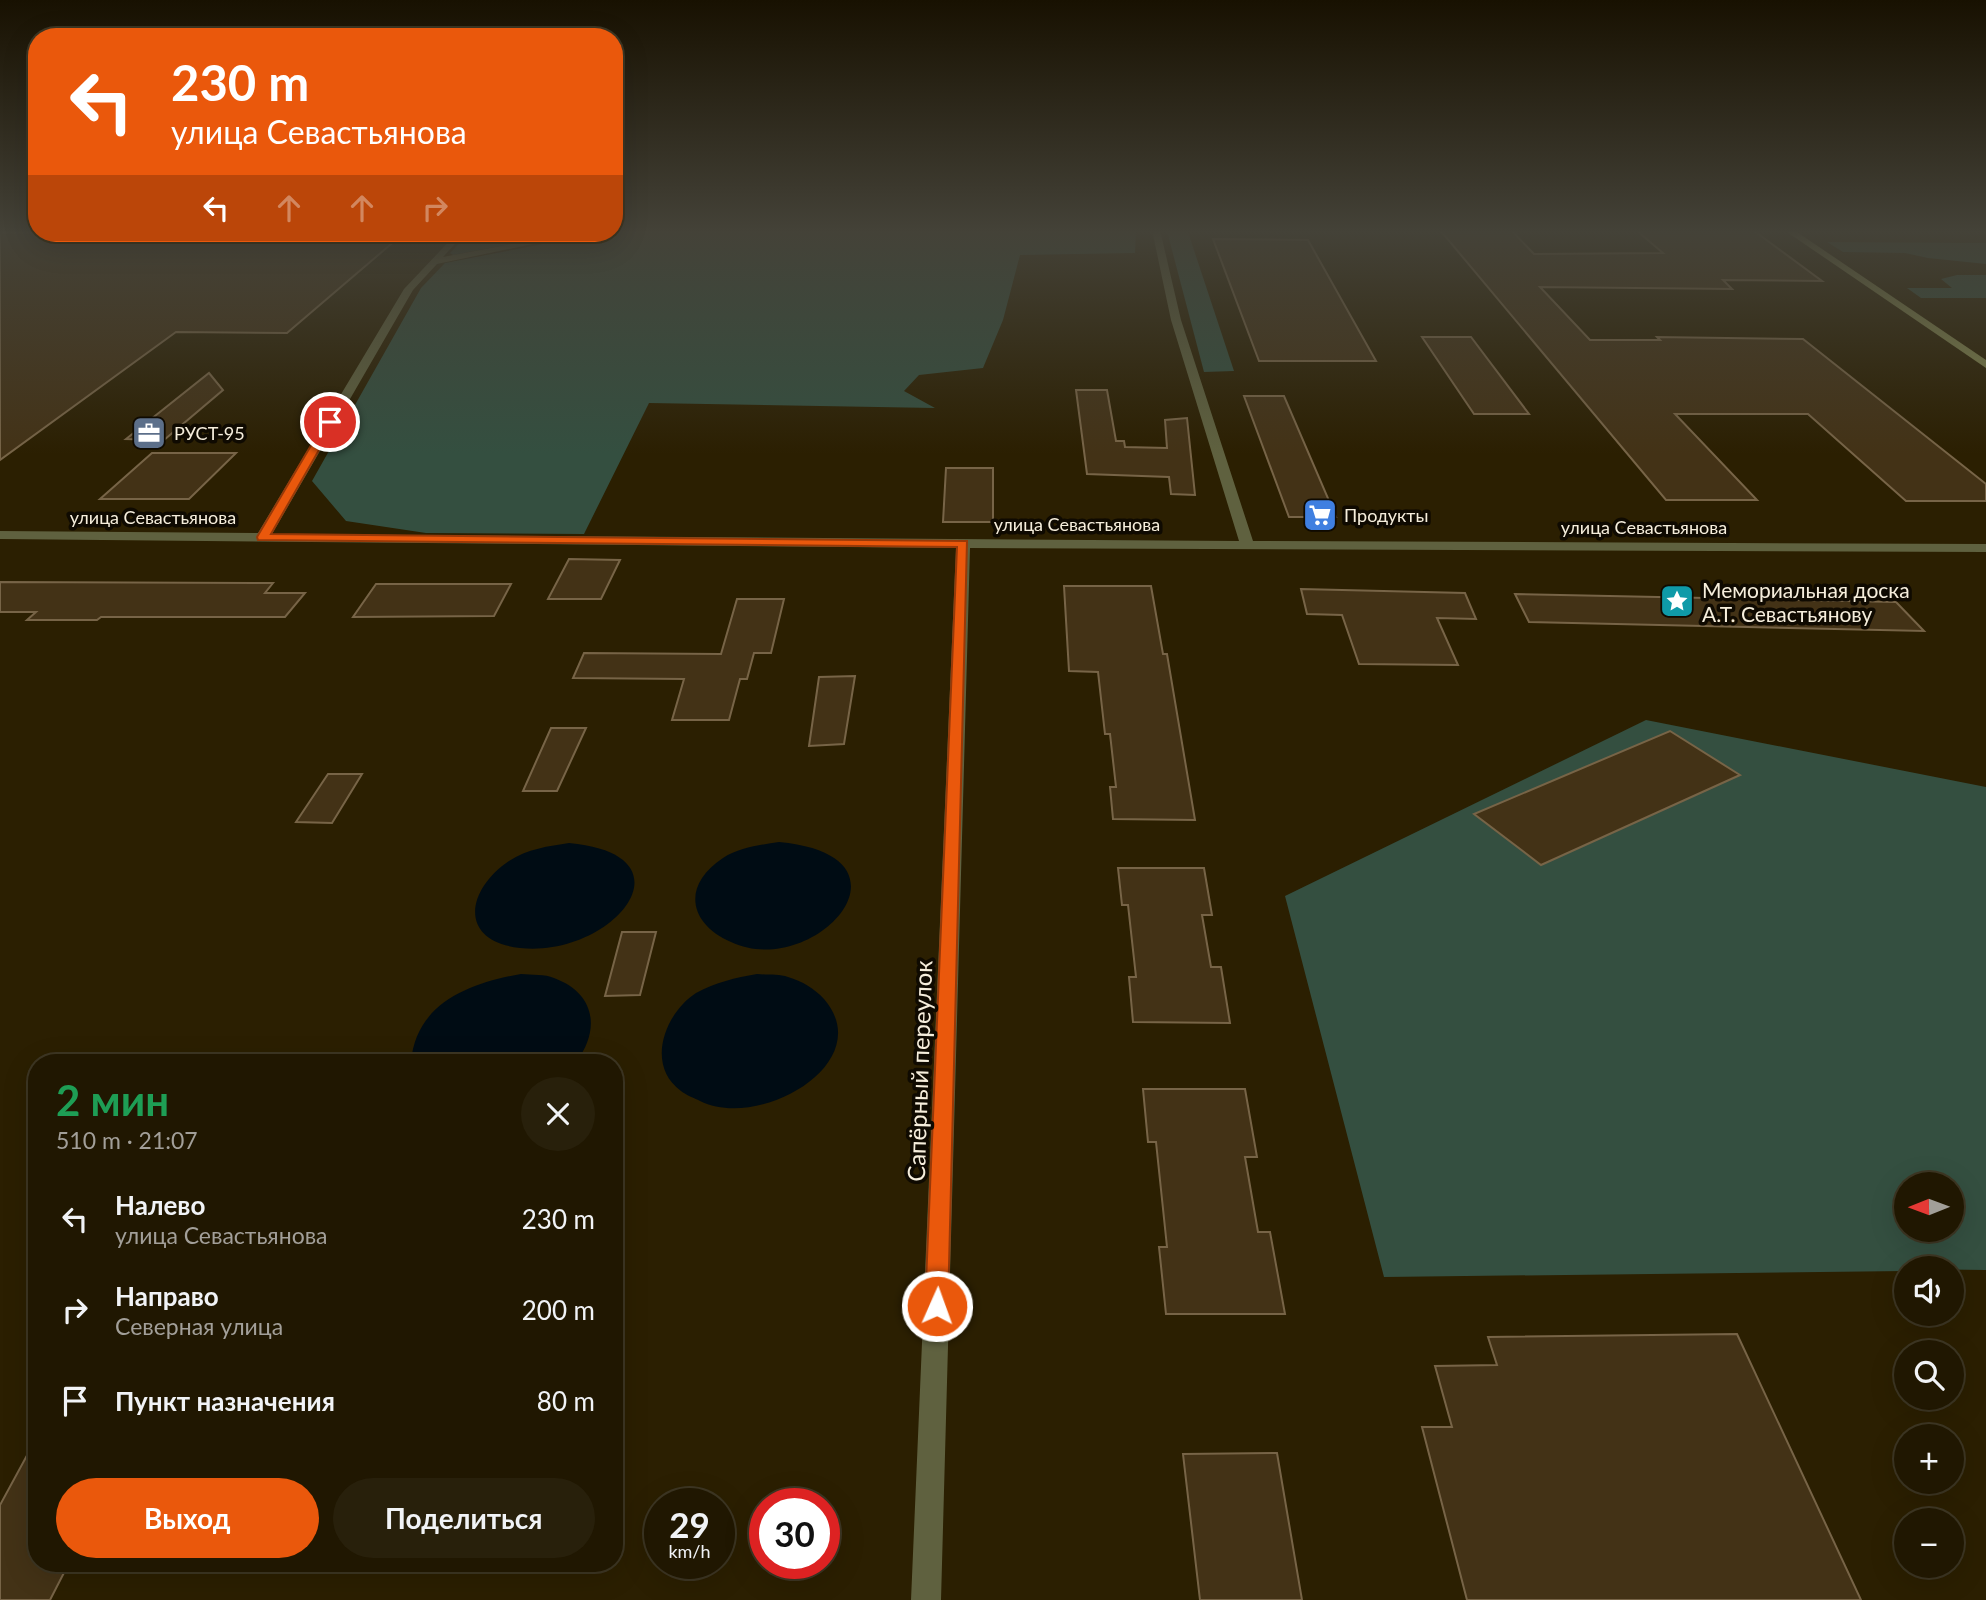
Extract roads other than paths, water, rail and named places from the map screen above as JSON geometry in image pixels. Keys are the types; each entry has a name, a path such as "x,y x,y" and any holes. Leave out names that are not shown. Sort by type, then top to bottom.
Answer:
{"street":[{"path":"263,537 400,305"},
{"path":"1173,305 1247,544"},
{"path":"1898,305 1986,365"},
{"name":"улица Севастьянова","path":"0,535 963,544 1986,548"},
{"name":"Сапёрный переулок","path":"926,1600 963,544"}],"place":[{"name":"РУСТ-95","path":"149,433"},
{"name":"Продукты","path":"1320,515"},
{"name":"Мемориальная доска А.Т. Севастьянову","path":"1677,601"}]}
